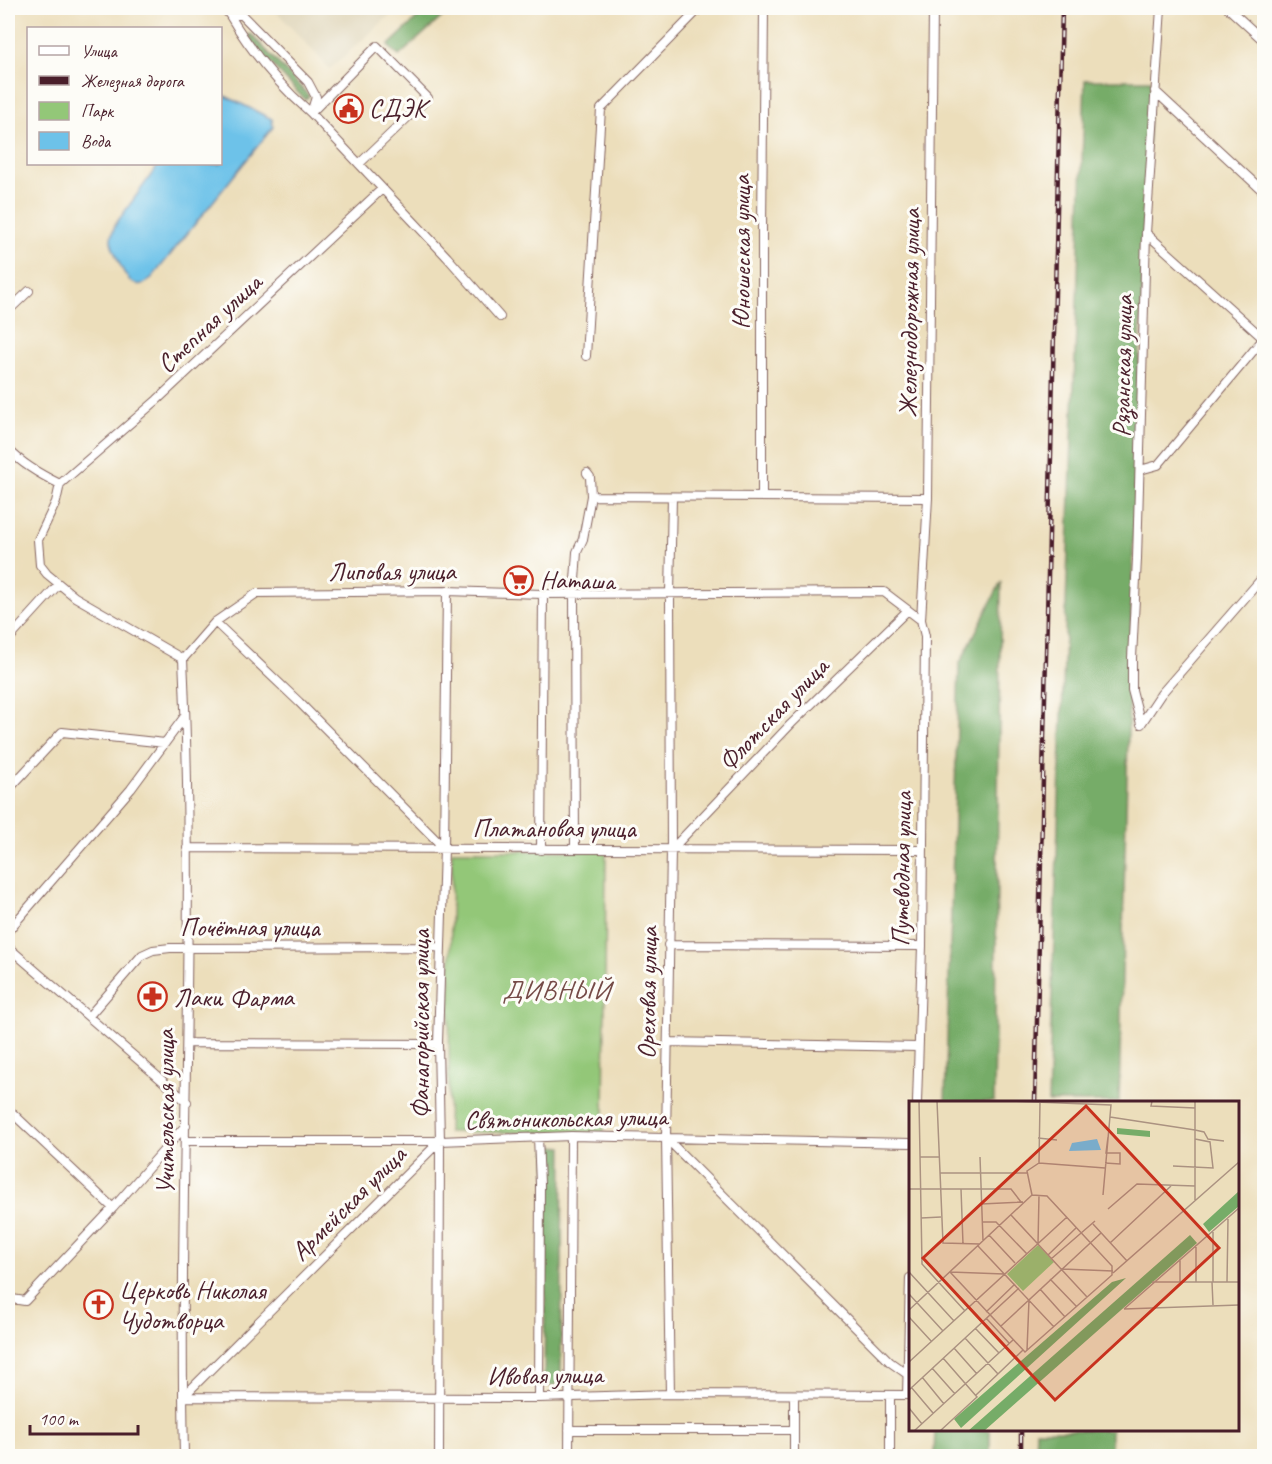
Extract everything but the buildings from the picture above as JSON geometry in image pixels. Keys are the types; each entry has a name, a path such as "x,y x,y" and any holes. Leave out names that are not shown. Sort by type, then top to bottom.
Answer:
{"street":[{"path":"586,357 601,109 700,8"},
{"name":"Юношеская улица","path":"762,496 764,8"},
{"name":"Железнодорожная улица","path":"921,620 928,498 933,8"},
{"name":"Рязанская улица","path":"1161,8 1146,233 1132,669 1132,690 1141,724 1161,694 1264,576"},
{"path":"1227,8 1264,41"},
{"path":"226,11 242,15 308,82 316,97 311,113"},
{"path":"226,11 238,30 275,76 447,256 501,317"},
{"path":"311,113 377,46 428,98 359,164"},
{"path":"1155,91 1264,192"},
{"name":"Степная улица","path":"60,484 157,400 382,189"},
{"path":"1140,470 1158,465 1264,339 1146,233"},
{"path":"8,311 28,291"},
{"path":"8,449 17,459 42,476 60,484 56,502 38,540 40,565 58,585 75,597 183,659"},
{"path":"575,849 574,594 577,552 583,539 591,496 590,477 587,473"},
{"path":"591,496 928,498"},
{"name":"Ореховая улица","path":"670,1394 666,1138 671,850 672,497"},
{"path":"8,640 58,585"},
{"name":"Фанагорийская улица","path":"439,1456 438,1044 444,848 447,591"},
{"name":"Липовая улица","path":"183,659 215,622 257,593 884,592 908,610"},
{"path":"540,850 543,594"},
{"path":"908,610 921,620"},
{"name":"Флотская улица","path":"671,850 791,724 908,610"},
{"name":"Путеводная улица","path":"917,1101 925,636 921,620"},
{"path":"215,622 299,702 322,728 444,848"},
{"name":"Учительская улица","path":"183,659 187,848 184,1456"},
{"path":"8,931 131,789 186,716"},
{"path":"8,790 62,732 165,743"},
{"name":"Платановая улица","path":"187,848 921,850"},
{"path":"668,945 921,946"},
{"path":"8,946 187,1102"},
{"name":"Почётная улица","path":"89,1016 142,956 153,950 170,948 441,947"},
{"path":"668,1042 917,1047"},
{"path":"187,1043 438,1044"},
{"path":"8,1109 113,1208"},
{"path":"8,1296 25,1301 113,1208 186,1125"},
{"path":"569,1456 571,1136"},
{"name":"Святоникольская улица","path":"186,1141 440,1141 571,1136 909,1143"},
{"path":"538,1137 540,1184 539,1398"},
{"path":"666,1138 890,1362 907,1374"},
{"name":"Армейская улица","path":"183,1396 440,1141"},
{"path":"907,1374 909,1310"},
{"name":"Ивовая улица","path":"183,1396 539,1398 670,1394 907,1395 907,1374"},
{"path":"794,1395 795,1456"},
{"path":"890,1395 890,1456"},
{"path":"569,1430 794,1430"}],"shaded area":[{"path":"273,8 398,8 330,69"}],"green space":[{"path":"428,8 452,8 399,56 388,46"},
{"path":"251,34 309,96 305,100 263,55 248,36"},
{"path":"1085,80 1151,80 1128,719 1119,1101 1048,1101"},
{"path":"1001,582 994,1101 945,1101 959,665"},
{"path":"452,851 606,851 604,1133 448,1132"},
{"path":"551,1146 563,1147 561,1379 554,1386 548,1386 544,1381 547,1151"},
{"path":"935,1431 990,1431 990,1456 934,1456"},
{"path":"1036,1431 1111,1431 1111,1456 1035,1456"}],"water":[{"path":"222,94 272,119 273,127 150,280 144,284 133,283 122,269 111,242 115,225 158,165 222,165"}],"railway":[{"path":"1035,1101 1062,8"},
{"path":"1021,1431 1021,1456"}],"place":[{"name":"СДЭК","path":"348,108"},
{"name":"Наташа","path":"519,580"},
{"name":"Лаки Фарма","path":"153,997"},
{"name":"Церковь Николая Чудотворца","path":"98,1305"}],"district":[{"name":"ДИВНЫЙ","path":"557,990"}]}
